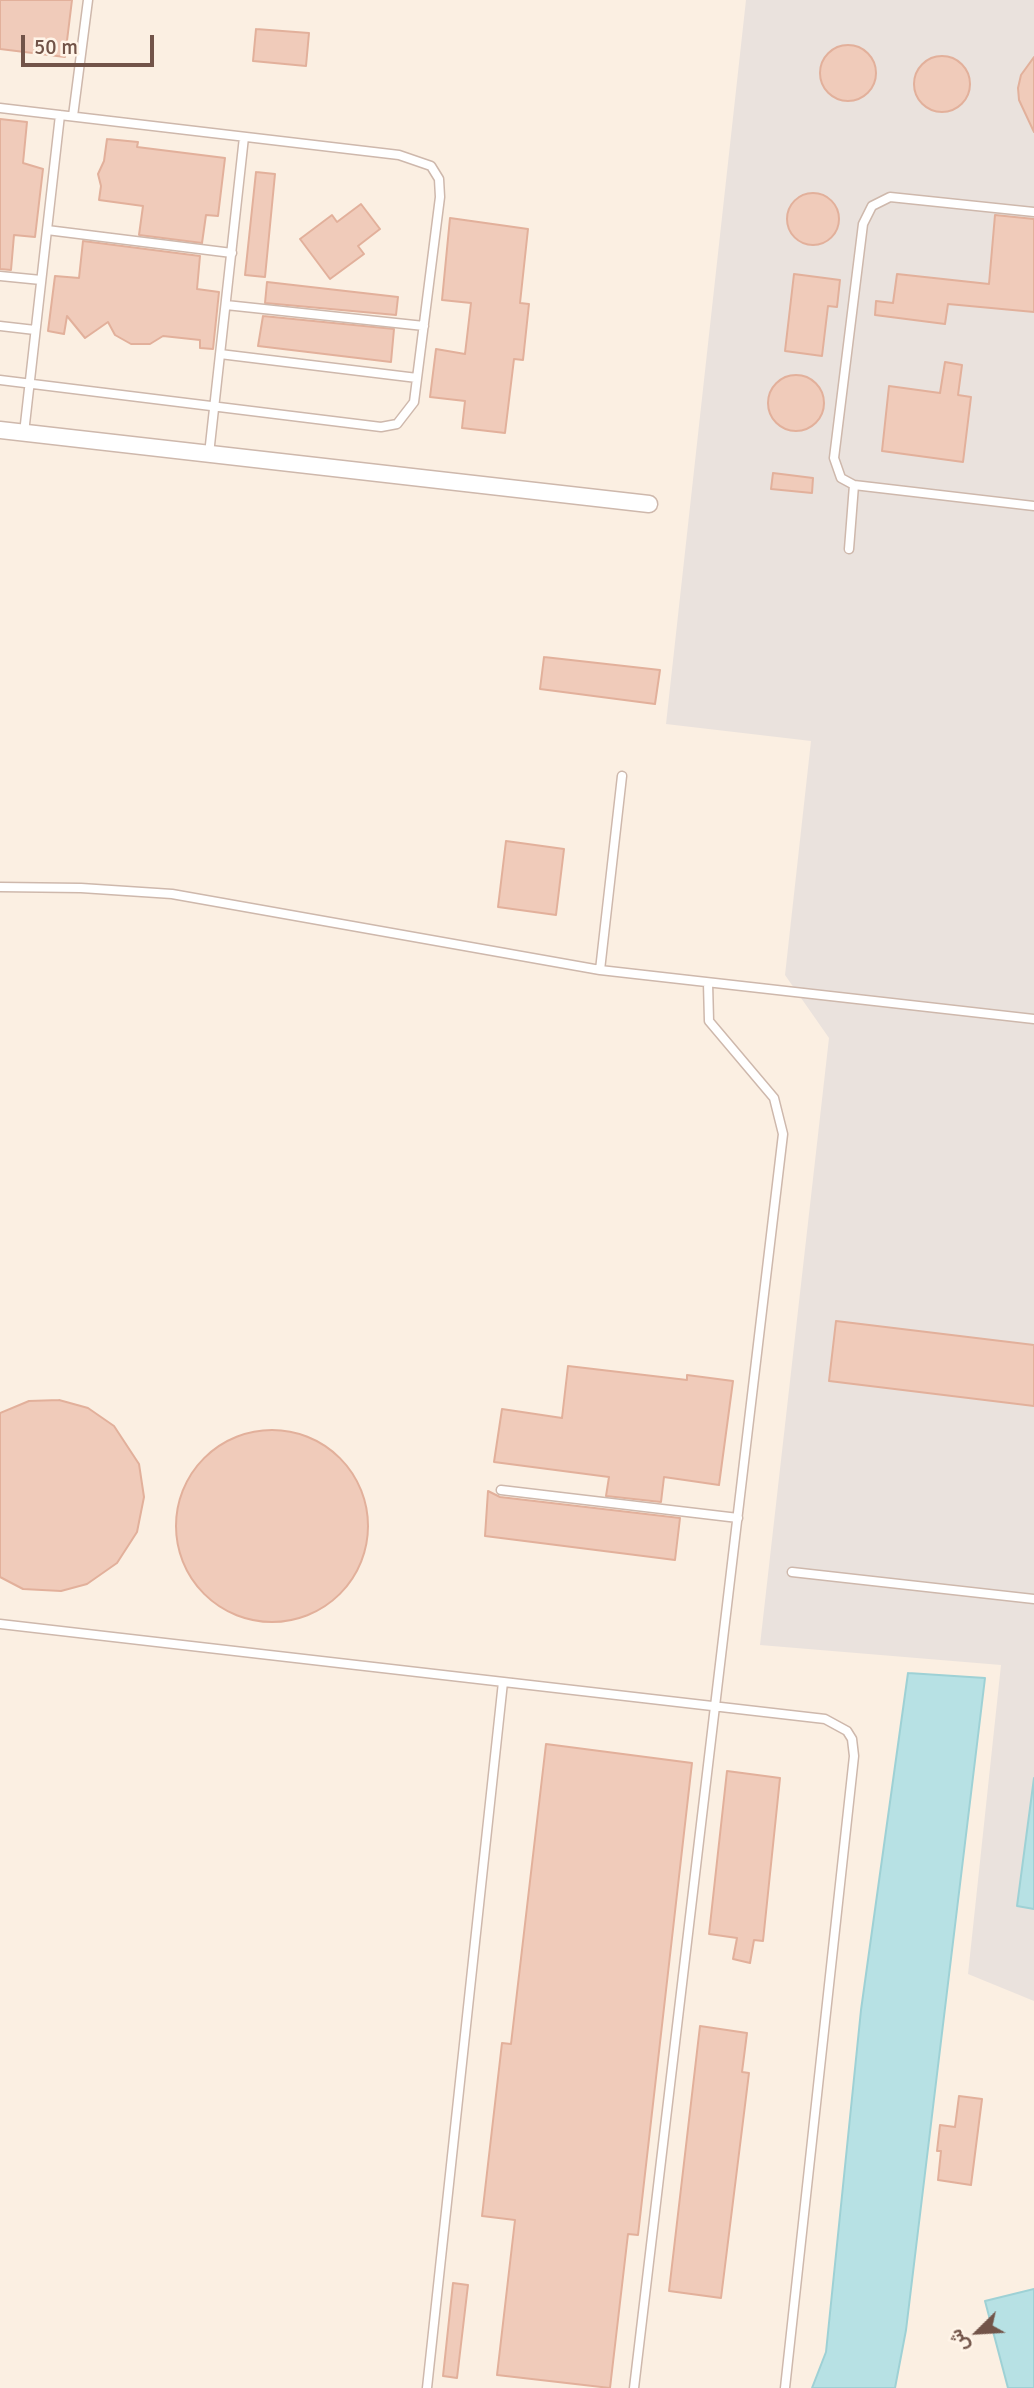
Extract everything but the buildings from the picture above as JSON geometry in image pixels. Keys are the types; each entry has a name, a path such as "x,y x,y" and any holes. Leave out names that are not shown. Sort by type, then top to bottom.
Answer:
{"street":[{"path":"0,429 649,504"}],"lane":[{"path":"73,116 88,0"},
{"path":"0,108 399,155 431,166 439,179 440,197 414,402 407,415 397,424 381,427 0,380"},
{"path":"24,433 60,115"},
{"path":"208,455 244,137"},
{"path":"1034,212 890,197 872,206 866,214 834,457 837,472 854,485 1034,506"},
{"path":"47,230 232,253"},
{"path":"0,276 41,280"},
{"path":"226,306 424,326"},
{"path":"0,326 35,330"},
{"path":"220,354 417,378"},
{"path":"849,549 854,485"},
{"path":"600,970 622,776"},
{"path":"0,887 103,889 205,899 600,970 1034,1019"},
{"path":"634,2388 783,1135 774,1098 709,1021 708,983"},
{"path":"501,1490 738,1518"},
{"path":"792,1572 1034,1599"},
{"path":"0,1624 833,1721 847,1731 854,1747 785,2388"},
{"path":"427,2388 503,1682"}],"shaded area":[{"path":"746,0 1034,0 1034,2001 968,1974 1001,1665 760,1645 829,1038 785,975 811,741 666,724"}],"water":[{"path":"908,1673 985,1678 906,2330 895,2388 812,2388 826,2352 861,2010"},
{"path":"1034,1778 1034,1909 1017,1906"},
{"path":"1034,2289 1034,2388 1008,2388 985,2301"}]}
